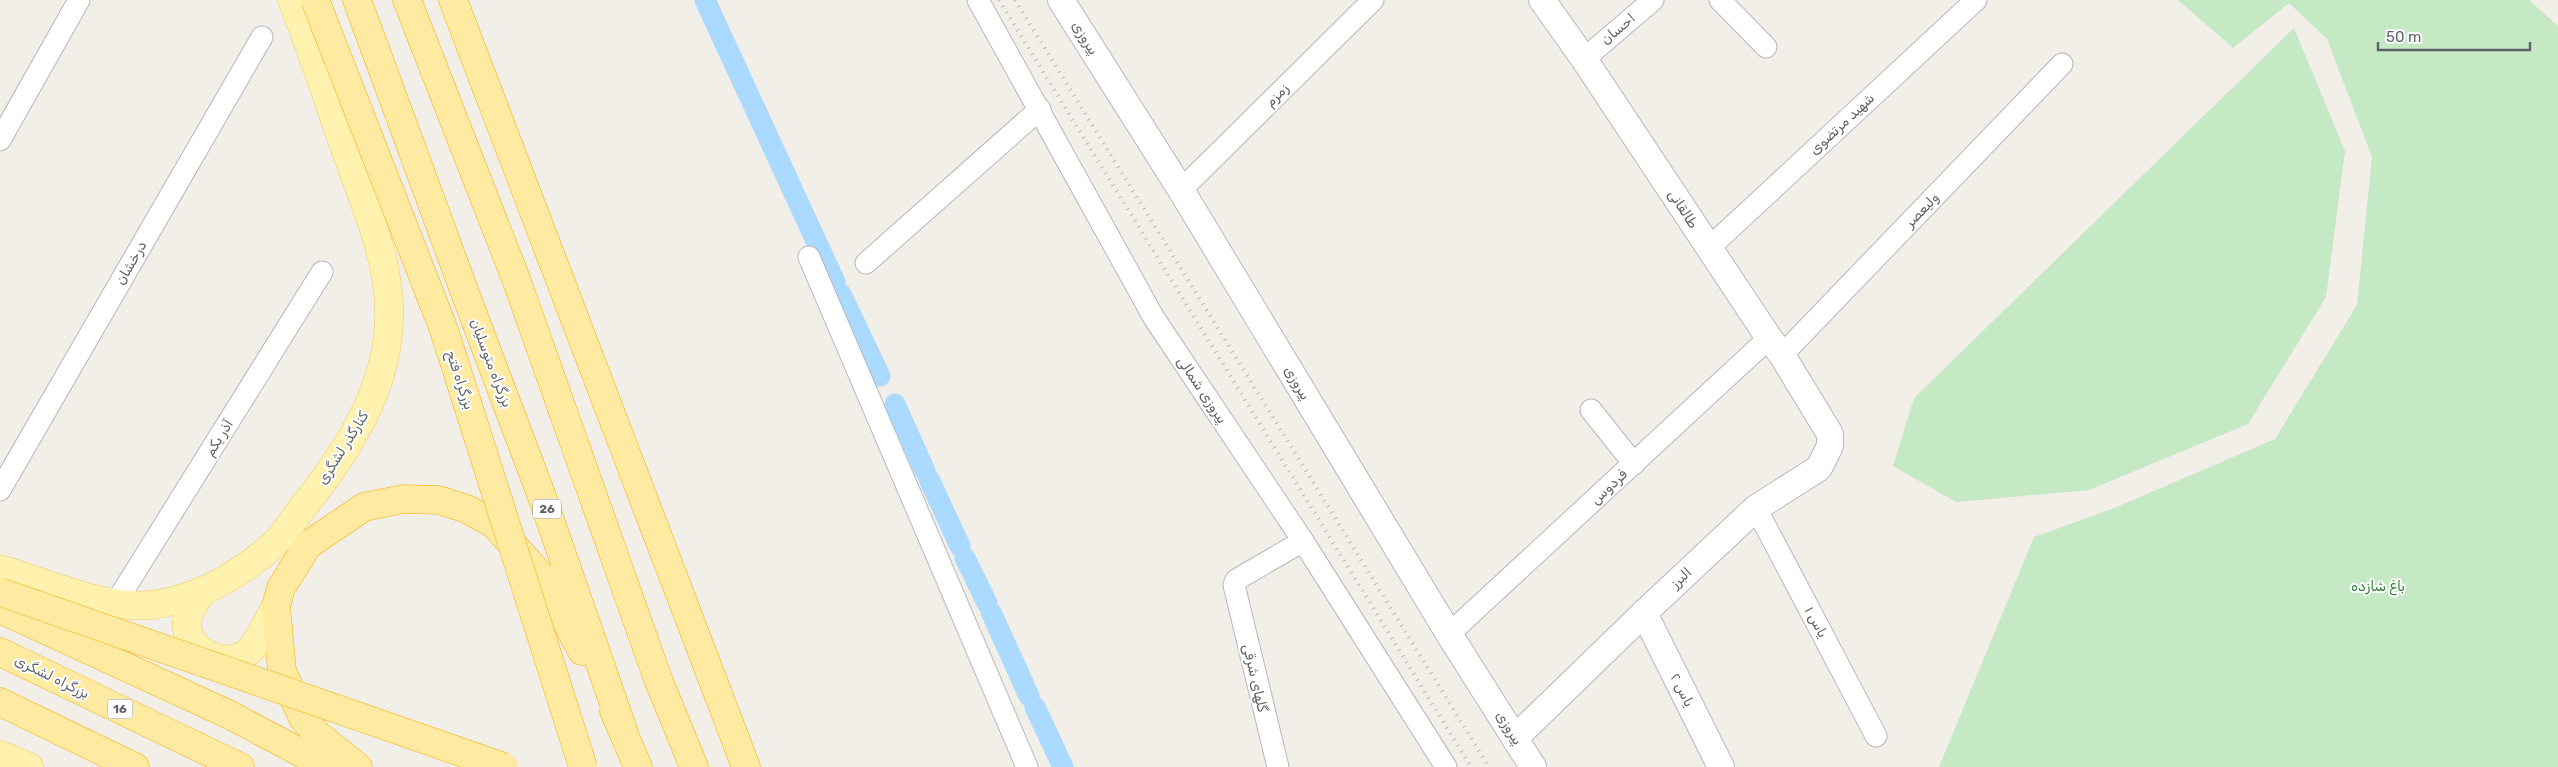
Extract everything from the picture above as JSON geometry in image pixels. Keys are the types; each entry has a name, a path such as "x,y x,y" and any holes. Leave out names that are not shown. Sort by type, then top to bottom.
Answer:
{"highway":[{"name":"بزرگراه فتح","path":"315,0 444,330 583,767"},
{"name":"بزرگراه متوسلیان","path":"357,0 464,293 542,494 622,727"},
{"path":"407,0 516,280 658,679 694,767"},
{"path":"453,0 746,767"},
{"path":"358,767 318,735 303,718 282,671 276,606 282,588 308,546 364,507 403,499 439,500 467,509 494,524 542,576 622,727"},
{"path":"0,592 504,767"},
{"path":"0,609 230,715 328,767"},
{"name":"بزرگراه لشگری","path":"0,652 240,767"},
{"path":"0,702 135,767"},
{"name":"26","path":"622,727 638,767"}],"main road":[{"name":"کنارگذر لشگری","path":"0,569 115,604 151,605 201,593 225,580 272,547 319,487 358,428 372,399 387,354 389,304 384,268 362,196 292,0"},
{"path":"201,593 186,619 189,637 193,645 214,657 233,660 248,652 276,606"},
{"path":"0,755 29,767"}],"street":[{"path":"0,140 79,0"},
{"name":"پیروزی شمالی","path":"978,0 1040,108 1154,318 1302,541 1446,767"},
{"name":"پیروزی","path":"1061,0 1181,190 1449,634 1533,767"},
{"name":"زمزم","path":"1181,190 1373,0"},
{"name":"طالقانی","path":"1542,0 1584,58 1822,420"},
{"name":"احسان","path":"1584,58 1653,0"},
{"path":"1720,0 1766,46"},
{"name":"شهید مرتضوی","path":"1709,248 1976,0"},
{"name":"درخشان","path":"0,490 262,36"},
{"name":"ولیعصر","path":"1775,347 2062,64"},
{"path":"866,263 1040,108"},
{"path":"809,256 1027,767"},
{"name":"آذر یکم","path":"115,604 322,272"},
{"name":"فردوس","path":"1449,634 1634,464 1775,347"},
{"path":"1591,410 1634,464"},
{"name":"البرز","path":"1516,738 1644,613 1756,508 1819,468 1830,446 1830,434 1822,420"},
{"name":"یاس ۱","path":"1756,508 1876,736"},
{"name":"گلهای شرقی","path":"1278,767 1235,589 1236,580 1302,541"},
{"name":"یاس ۲","path":"1644,613 1720,767"}],"green space":[{"name":"باغ شازده","path":"2178,0 2529,0 2558,26 2558,767 1939,767 2034,537 2112,509 2275,439 2357,305 2372,157 2327,39 2289,3 2233,48"},
{"path":"2294,28 2345,151 2326,297 2248,424 2089,490 1956,502 1893,466 1914,398"}],"waterway":[{"path":"705,0 835,282"},
{"path":"841,294 880,376"},
{"path":"895,404 925,471"},
{"path":"929,479 960,546"},
{"path":"965,558 987,603"},
{"path":"991,612 1029,696"},
{"path":"1035,707 1063,767"}],"railway":[{"path":"999,0 1471,767"},
{"path":"1015,0 1489,767"}]}
